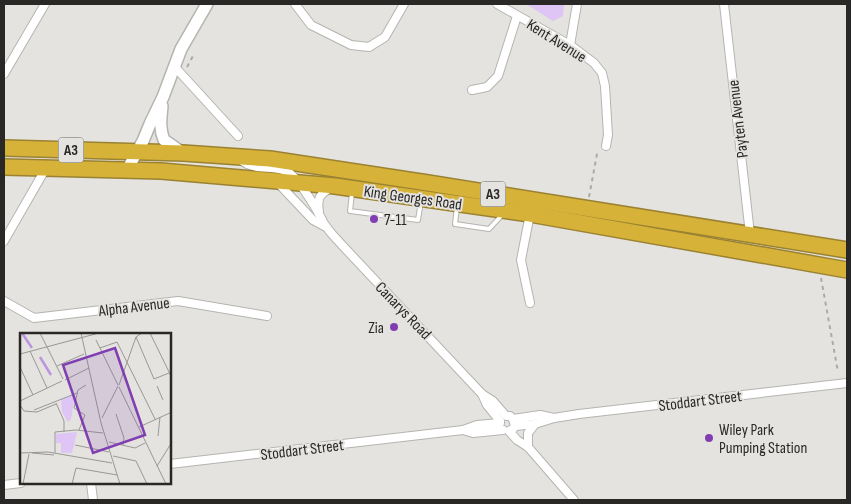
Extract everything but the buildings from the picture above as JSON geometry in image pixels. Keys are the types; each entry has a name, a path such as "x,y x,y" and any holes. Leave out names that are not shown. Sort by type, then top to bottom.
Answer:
{"highway":[{"name":"King Georges Road","path":"4,148 183,153 236,156 308,164 847,250"},
{"name":"King Georges Road","path":"4,167 162,171 353,188 616,228 847,270"}],"street":[{"path":"4,74 45,4"},
{"path":"127,170 138,152 163,97 181,49 207,4"},
{"path":"295,4 311,25 351,45 369,47 385,37 404,4"},
{"name":"Kent Avenue","path":"497,4 570,45 594,64 602,74 605,86 608,135 606,146"},
{"path":"570,45 577,4"},
{"name":"Payten Avenue","path":"724,4 750,234"},
{"path":"472,90 487,87 498,76 517,16"},
{"path":"174,66 238,136"},
{"path":"163,97 160,125 164,140 183,153"},
{"name":"Canarys Road","path":"236,156 253,167 288,172 298,182 320,214 326,227 482,394 493,401 508,424"},
{"path":"4,240 46,168"},
{"name":"Canarys Road","path":"276,181 313,220 326,227"},
{"path":"320,214 318,204 323,192 335,186"},
{"path":"530,214 521,260 530,303"},
{"name":"Alpha Avenue","path":"4,301 34,318 178,301 267,316"},
{"name":"Stoddart Street","path":"476,425 535,424 554,418 847,383"},
{"name":"Canarys Road","path":"482,394 490,410 524,436 528,447 574,500"},
{"name":"Stoddart Street","path":"171,464 463,430 476,425 490,410"},
{"name":"Stoddart Street","path":"463,430 473,433 540,415 554,418"},
{"path":"528,447 528,433 535,424"},
{"path":"4,485 20,483"},
{"path":"91,484 93,500"}],"lane":[{"path":"353,188 350,211 418,220 421,198"},
{"path":"458,204 455,224 463,226 489,229 506,210"}],"path":[{"path":"182,75 194,54"},
{"path":"589,198 597,154 603,145 606,146"},
{"path":"821,274 838,372"}],"shaded area":[{"path":"526,4 564,4 563,16 553,21"}],"place":[{"name":"7-11","path":"374,219"},
{"name":"Zia","path":"394,327"},
{"name":"Wiley Park Pumping Station","path":"709,438"}]}
